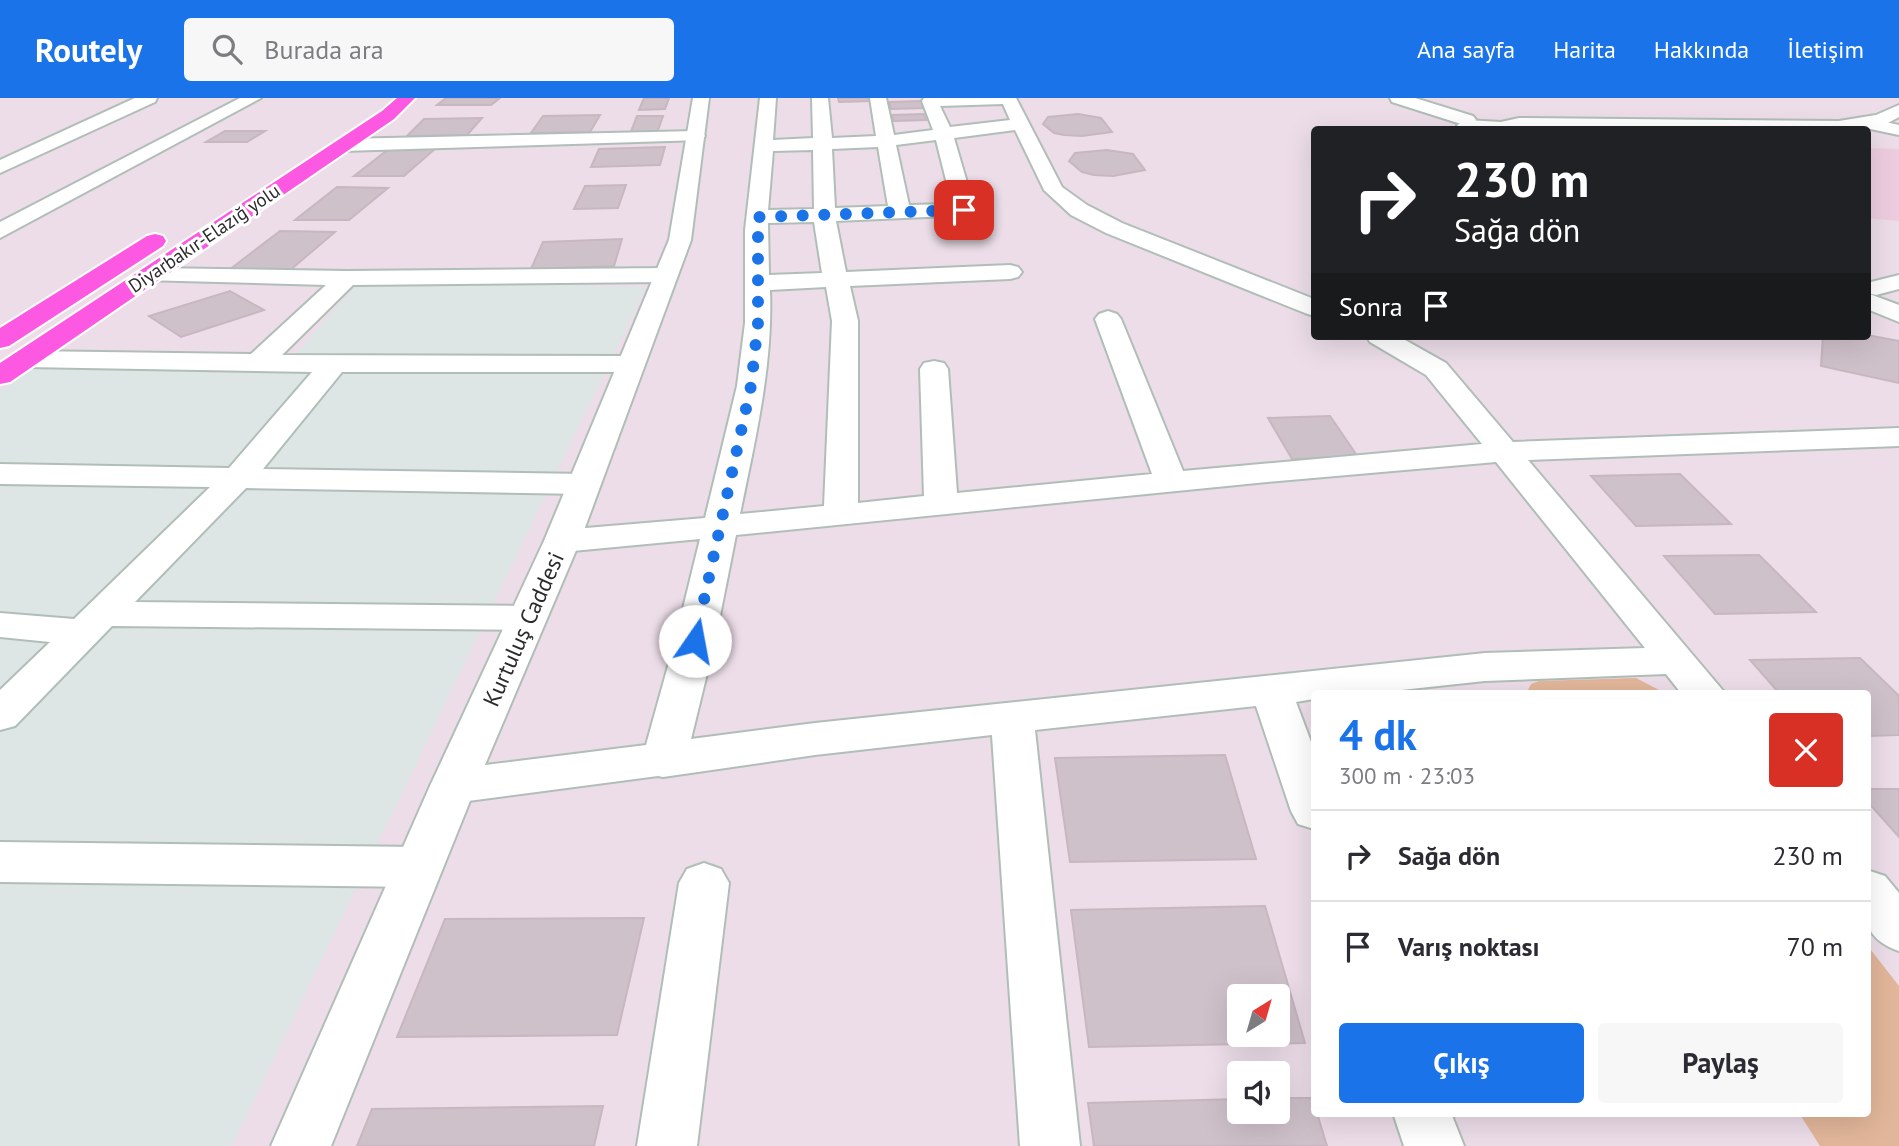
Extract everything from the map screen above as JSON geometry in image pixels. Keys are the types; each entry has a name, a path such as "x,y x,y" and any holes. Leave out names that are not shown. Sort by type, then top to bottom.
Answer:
{"highway":[{"name":"Diyarbakır-Elazığ yolu","path":"0,376 388,115 407,98"},
{"path":"306,145 363,106"},
{"name":"Diyarbakır-Elazığ yolu","path":"0,340 176,227"}],"street":[{"path":"0,167 149,98"},
{"path":"0,231 253,98"},
{"name":"Kurtuluş Caddesi","path":"301,1146 453,786 562,541 680,240 701,98"},
{"path":"663,761 695,641 751,386 758,323 758,217 768,98"},
{"path":"820,98 830,265 842,299 846,344 842,398 841,514"},
{"path":"878,98 900,214"},
{"path":"1398,98 1483,126 1519,123 1811,126"},
{"path":"758,217 964,210 960,186 930,101 1008,99 1054,190 1079,210 1114,228 1311,307"},
{"path":"1871,126 1899,110"},
{"path":"764,146 887,141 1019,124"},
{"path":"1871,128 1899,131"},
{"path":"343,145 696,136"},
{"path":"757,283 1010,272"},
{"path":"149,275 347,278 666,275"},
{"path":"258,363 347,278"},
{"path":"1882,290 1899,314"},
{"path":"1108,319 1171,481"},
{"path":"1387,340 1436,369 1701,690"},
{"path":"26,359 334,364 631,364"},
{"path":"0,715 238,478 334,364"},
{"path":"934,369 940,504"},
{"path":"562,541 1171,481 1505,452 1899,437"},
{"path":"0,474 584,484"},
{"path":"0,625 528,618"},
{"path":"453,786 663,761 815,739 1485,667 1676,660"},
{"path":"1271,690 1311,803"},
{"path":"1012,718 1050,1146"},
{"path":"0,862 419,867"},
{"path":"667,1146 704,883"},
{"path":"1871,896 1899,929"},
{"path":"1423,1117 1434,1146"}],"shaded area":[{"path":"1871,148 1899,149 1899,221 1871,218"},
{"path":"361,279 646,287 232,1146 0,1146 0,391 37,365 281,370"},
{"path":"1636,678 1659,690 1528,690 1531,684 1539,681"},
{"path":"1871,950 1899,986 1899,1146 1820,1146 1802,1117 1871,1117"}],"building":[{"path":"446,98 500,98 491,105 437,105"},
{"path":"644,98 669,98 665,109 639,110"},
{"path":"838,98 873,98 873,101 839,102"},
{"path":"922,101 925,108 891,109 889,102"},
{"path":"924,114 926,120 894,121 892,115"},
{"path":"1078,114 1101,118 1112,132 1082,136 1064,135 1054,133 1043,124 1048,117"},
{"path":"600,115 590,132 531,133 543,116"},
{"path":"637,116 663,116 657,133 630,134"},
{"path":"482,118 467,135 407,136 424,119"},
{"path":"225,131 265,131 247,142 206,142"},
{"path":"665,147 660,165 591,167 599,149"},
{"path":"390,148 436,148 404,176 354,176"},
{"path":"1107,150 1133,154 1145,170 1113,176 1094,175 1082,172 1069,161 1075,153"},
{"path":"626,185 618,208 574,209 585,186"},
{"path":"337,187 388,188 349,220 295,220"},
{"path":"280,231 335,232 289,271 229,270"},
{"path":"622,239 614,266 531,269 543,242"},
{"path":"230,291 264,310 181,337 149,316"},
{"path":"1871,336 1899,341 1899,383 1821,366 1823,340 1871,340"},
{"path":"1330,416 1358,457 1292,459 1268,418"},
{"path":"1680,474 1731,524 1636,526 1591,476"},
{"path":"1759,555 1816,612 1715,614 1664,556"},
{"path":"1860,658 1899,696 1899,735 1871,736 1871,690 1776,690 1750,660"},
{"path":"1225,755 1256,859 1070,862 1055,758"},
{"path":"1871,789 1899,789 1899,837 1871,806"},
{"path":"1265,906 1288,984 1227,984 1227,1044 1089,1047 1071,910"},
{"path":"644,918 617,1035 397,1037 445,919"},
{"path":"1290,992 1305,1043 1290,1043"},
{"path":"1290,1098 1311,1098 1311,1117 1318,1117 1327,1146 1094,1146 1088,1103 1227,1099 1227,1124 1290,1124"},
{"path":"603,1106 594,1146 357,1146 372,1109"}],"route":[{"path":"695,641 751,386 758,323 758,217 964,210"}]}
